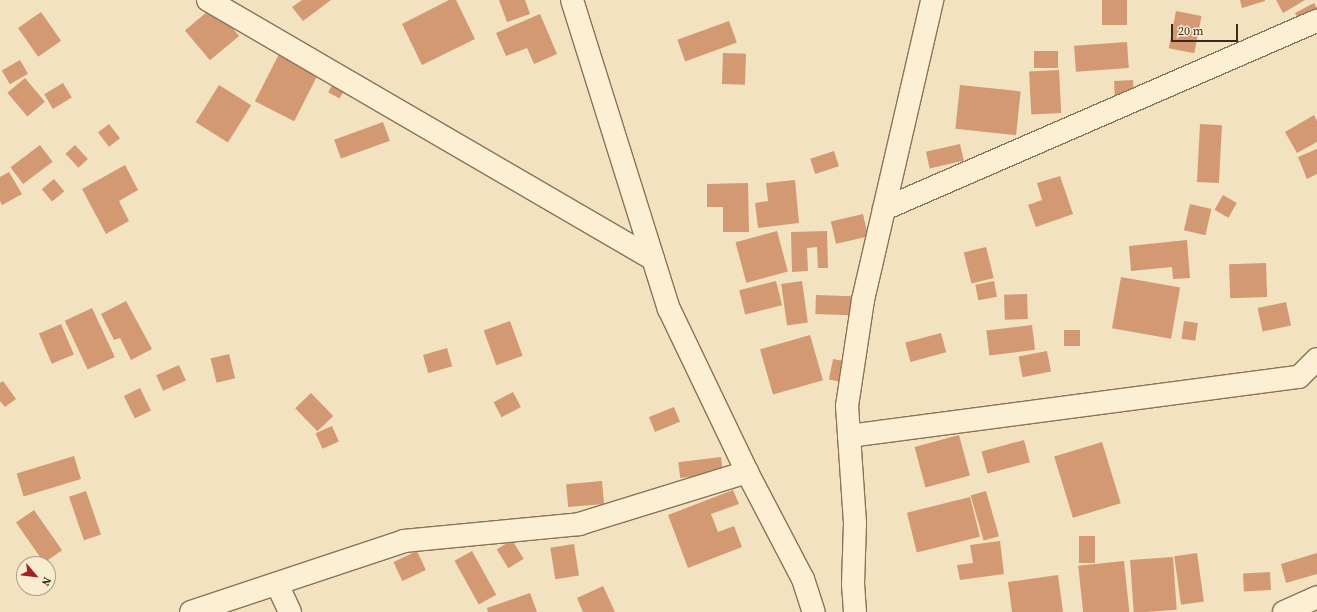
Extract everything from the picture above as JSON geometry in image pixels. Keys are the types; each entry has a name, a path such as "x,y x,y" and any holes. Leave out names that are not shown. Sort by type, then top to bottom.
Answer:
{"street":[{"path":"208,0 654,259"},
{"path":"572,0 669,309 802,579 814,612"},
{"path":"855,612 853,584 854,523 847,406 863,300 932,0"},
{"path":"884,209 1317,21"},
{"path":"849,436 1308,375 1317,359"},
{"path":"191,612 404,542 579,524 748,472"},
{"path":"277,584 290,612"},
{"path":"1284,612 1317,597"}],"building":[{"path":"302,0 331,0 303,21 292,7"},
{"path":"449,0 456,0 475,39 422,65 402,24"},
{"path":"499,0 525,0 530,14 507,22"},
{"path":"1102,0 1127,0 1127,25 1102,25"},
{"path":"1240,0 1265,0 1265,1 1242,8"},
{"path":"1276,0 1305,0 1283,13"},
{"path":"1314,3 1317,8 1317,19 1302,27 1295,13"},
{"path":"214,6 239,36 210,60 185,30"},
{"path":"1176,11 1202,16 1194,53 1169,48"},
{"path":"41,12 61,41 38,57 18,28"},
{"path":"540,14 557,54 534,64 527,48 506,56 496,33"},
{"path":"729,21 737,43 685,61 677,40"},
{"path":"1127,42 1129,68 1076,72 1074,46"},
{"path":"1034,51 1058,51 1058,68 1034,68"},
{"path":"723,53 746,54 745,85 722,84"},
{"path":"279,54 318,74 294,121 255,101"},
{"path":"20,60 28,74 10,84 2,70"},
{"path":"1059,70 1061,113 1031,115 1029,72"},
{"path":"25,78 45,102 27,117 7,93"},
{"path":"335,80 346,86 340,99 328,92"},
{"path":"1133,80 1134,98 1115,99 1114,81"},
{"path":"63,83 72,98 53,109 44,94"},
{"path":"219,85 251,105 228,142 196,122"},
{"path":"960,85 1021,91 1016,135 955,129"},
{"path":"1314,115 1317,121 1317,142 1297,153 1285,132"},
{"path":"383,122 390,141 341,159 334,140"},
{"path":"109,124 120,138 109,147 98,133"},
{"path":"1200,124 1222,125 1219,183 1197,182"},
{"path":"960,144 964,161 930,168 926,152"},
{"path":"40,145 53,162 23,184 10,167"},
{"path":"75,145 88,159 78,168 65,154"},
{"path":"1317,149 1317,174 1307,179 1298,157"},
{"path":"834,151 839,166 815,174 810,159"},
{"path":"125,165 138,190 119,201 129,221 106,234 82,189"},
{"path":"9,172 22,194 2,205 0,201 0,177"},
{"path":"1060,176 1073,214 1036,227 1028,205 1042,200 1037,183"},
{"path":"54,179 64,191 52,202 42,189"},
{"path":"795,180 799,223 758,228 755,203 768,201 766,183"},
{"path":"748,183 749,232 723,232 723,207 707,207 707,184"},
{"path":"1223,195 1237,203 1228,218 1214,210"},
{"path":"1190,204 1211,209 1205,235 1184,230"},
{"path":"863,214 868,236 836,244 831,221"},
{"path":"777,231 788,272 746,283 735,242"},
{"path":"827,231 828,268 818,268 817,247 807,248 808,271 792,272 791,232"},
{"path":"1187,240 1190,278 1173,279 1172,267 1131,271 1129,246"},
{"path":"986,247 994,278 971,284 964,253"},
{"path":"1266,263 1267,297 1230,298 1229,264"},
{"path":"1121,277 1180,287 1171,339 1112,328"},
{"path":"776,281 782,305 745,314 739,290"},
{"path":"802,281 808,323 787,326 781,284"},
{"path":"994,281 997,297 978,300 975,285"},
{"path":"1027,294 1028,319 1005,320 1004,295"},
{"path":"816,295 852,296 851,315 815,314"},
{"path":"126,301 152,349 131,360 120,338 114,340 101,314"},
{"path":"1286,302 1291,325 1263,332 1258,308"},
{"path":"92,308 115,357 88,370 65,321"},
{"path":"510,321 523,356 496,365 484,331"},
{"path":"1184,321 1198,323 1195,341 1181,339"},
{"path":"61,324 74,354 52,364 39,333"},
{"path":"1032,325 1035,350 989,355 986,331"},
{"path":"1064,330 1080,330 1080,346 1064,346"},
{"path":"941,333 946,352 910,362 905,343"},
{"path":"810,335 823,380 773,395 760,349"},
{"path":"447,348 452,366 428,373 423,355"},
{"path":"1047,351 1051,372 1023,377 1019,357"},
{"path":"229,354 235,378 217,383 211,359"},
{"path":"833,359 858,364 854,384 829,380"},
{"path":"179,365 186,381 163,391 156,375"},
{"path":"3,381 16,399 5,407 0,401 0,383"},
{"path":"140,388 151,410 135,418 124,396"},
{"path":"513,392 521,407 502,417 494,402"},
{"path":"311,393 333,416 317,431 295,408"},
{"path":"674,407 680,422 655,432 649,417"},
{"path":"332,426 339,442 322,449 316,433"},
{"path":"959,435 970,476 925,487 915,447"},
{"path":"1024,440 1030,462 987,474 981,451"},
{"path":"1102,442 1121,503 1073,518 1054,457"},
{"path":"74,456 81,479 24,496 17,474"},
{"path":"721,457 723,473 680,478 678,462"},
{"path":"602,481 604,504 568,507 566,484"},
{"path":"733,490 739,504 711,514 718,532 734,526 742,547 688,568 668,515"},
{"path":"86,491 101,534 84,540 69,497"},
{"path":"986,491 999,536 984,541 971,495"},
{"path":"970,497 980,537 917,553 907,513"},
{"path":"34,510 62,550 54,556 39,556 16,523"},
{"path":"1079,536 1095,536 1095,563 1079,563"},
{"path":"512,540 524,559 508,568 497,550"},
{"path":"1000,541 1004,574 960,580 957,565 973,563 970,545"},
{"path":"574,544 579,576 555,579 550,548"},
{"path":"417,551 426,570 402,581 393,562"},
{"path":"472,551 496,595 479,604 455,561"},
{"path":"1197,553 1204,602 1181,605 1174,556"},
{"path":"1317,553 1317,574 1286,583 1281,564"},
{"path":"1173,557 1177,610 1134,612 1130,560"},
{"path":"1124,561 1129,612 1083,612 1078,566"},
{"path":"1270,572 1271,590 1244,591 1243,573"},
{"path":"1058,575 1063,612 1012,612 1008,582"},
{"path":"603,586 615,612 583,612 577,598"},
{"path":"530,593 537,612 488,612 487,608"}]}
